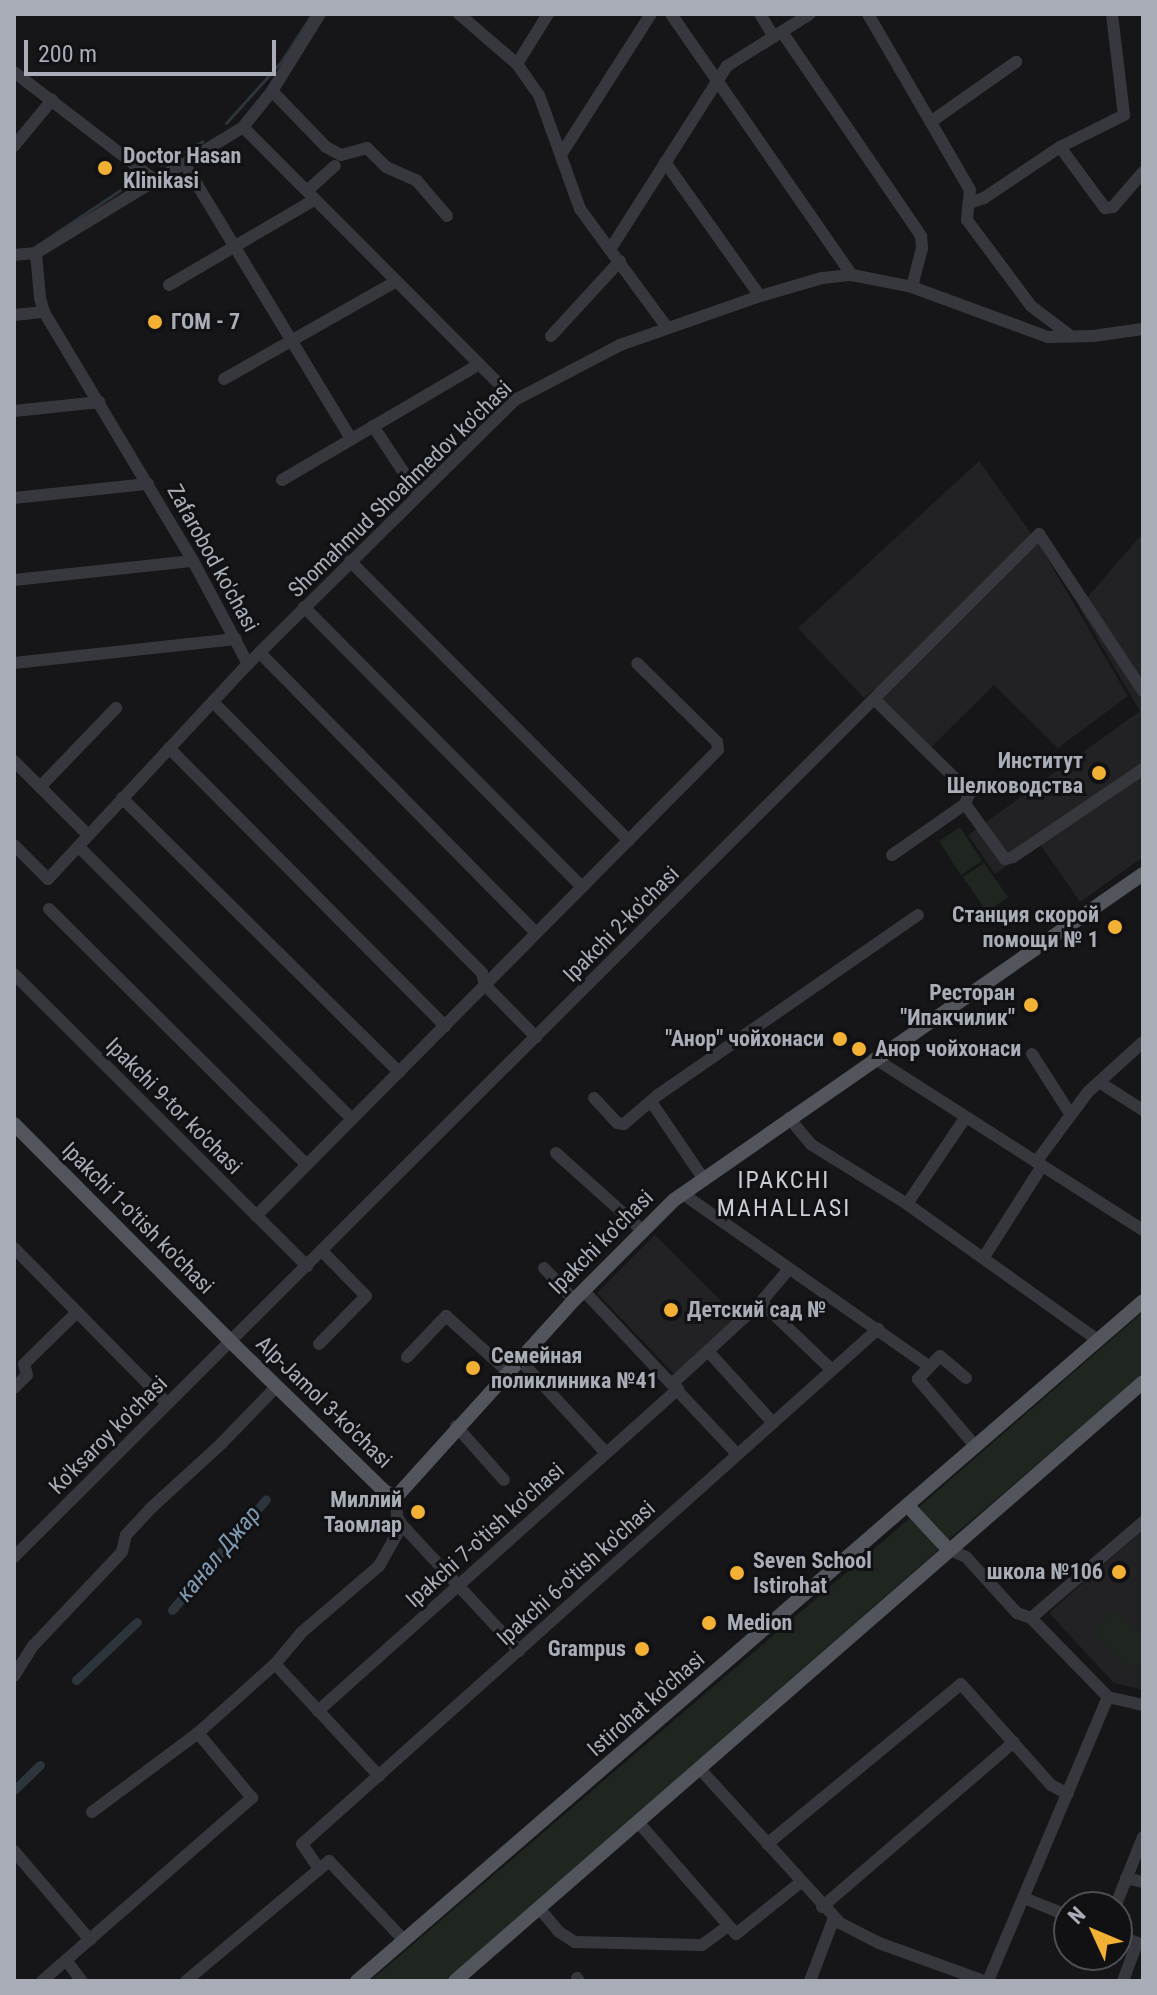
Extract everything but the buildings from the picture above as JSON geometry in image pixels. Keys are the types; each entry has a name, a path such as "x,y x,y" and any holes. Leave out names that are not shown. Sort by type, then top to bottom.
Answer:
{"main road":[{"name":"Ipakchi ko'chasi","path":"396,1497 507,1371 579,1295 683,1194 874,1058 1143,874"},
{"name":"Ipakchi 1-o'tish ko'chasi","path":"14,1124 229,1344"},
{"name":"Ipakchi 1-o'tish ko'chasi","path":"14,1135 229,1344"},
{"name":"Istirohat ko'chasi","path":"357,1981 1143,1301"},
{"name":"Alp-Jamol 3-ko'chasi","path":"229,1344 384,1491 396,1497"},
{"path":"455,1981 1143,1382"},
{"path":"908,1506 948,1549"}],"street":[{"path":"14,255 36,253 243,127 272,91 320,14"},
{"path":"459,14 517,64 539,95 580,209 666,326"},
{"path":"517,64 548,14"},
{"path":"562,153 651,14"},
{"path":"671,14 852,275"},
{"path":"760,14 778,34 921,236 922,248 912,287"},
{"path":"611,248 731,62 810,14"},
{"path":"868,14 970,190 967,220 998,266 1031,306 1072,337"},
{"path":"969,203 984,198 1060,147 1124,115 1112,14"},
{"path":"932,121 1016,62"},
{"path":"14,72 156,181"},
{"path":"272,91 326,147 341,155 367,148 386,167 417,181 447,216"},
{"path":"14,146 52,100"},
{"path":"243,127 515,400"},
{"path":"1060,147 1105,208 1113,207 1143,172"},
{"path":"665,162 760,296"},
{"path":"184,163 351,439"},
{"path":"169,285 310,195 335,166"},
{"name":"Zafarobod ko'chasi","path":"14,845 48,879 248,664 193,561 44,312 36,253"},
{"path":"551,336 620,261"},
{"name":"Shomahmud Shoahmedov ko'chasi","path":"248,664 515,400 620,345 666,326 822,278 852,275 912,287 1032,333 1072,337 1143,329"},
{"path":"224,379 391,284"},
{"path":"14,315 44,312"},
{"path":"282,480 473,368"},
{"path":"14,411 100,402"},
{"path":"373,426 418,494"},
{"path":"14,498 148,484"},
{"name":"Ipakchi 2-ko'chasi","path":"229,1344 1039,534 1143,691"},
{"path":"14,580 193,561"},
{"path":"350,561 629,841"},
{"path":"304,607 582,887"},
{"path":"14,663 236,639"},
{"path":"260,653 536,933"},
{"path":"256,1216 716,753 718,746 637,663"},
{"path":"874,699 969,794 965,804 892,855"},
{"path":"213,702 482,973 485,985 536,1037"},
{"path":"40,787 116,708"},
{"path":"169,748 445,1026"},
{"path":"14,761 87,834"},
{"path":"965,804 1002,857 1009,859 1143,769"},
{"path":"122,798 399,1072"},
{"path":"80,848 352,1119"},
{"path":"49,909 307,1165"},
{"path":"594,1098 620,1124 918,915"},
{"name":"Ipakchi 9-tor ko'chasi","path":"14,974 307,1266"},
{"path":"984,1257 1071,1115 1099,1082 1143,1042"},
{"path":"1032,1054 1071,1115"},
{"path":"874,1058 1143,1230"},
{"path":"1099,1082 1143,1110"},
{"path":"652,1103 703,1178"},
{"path":"789,1118 812,1145 907,1204 1098,1340"},
{"path":"907,1204 965,1118"},
{"path":"556,1153 643,1231"},
{"path":"683,1194 929,1366"},
{"path":"319,1344 366,1296 322,1251"},
{"path":"17,1256 167,1403"},
{"path":"544,1268 579,1295 676,1386 738,1455"},
{"name":"Ipakchi 7-o'tish ko'chasi","path":"318,1711 606,1453 761,1302 789,1269"},
{"path":"761,1302 832,1370"},
{"path":"14,1388 27,1375 24,1364 76,1313"},
{"path":"407,1357 446,1316 507,1371"},
{"name":"Ipakchi 6-o'tish ko'chasi","path":"324,1865 302,1846 878,1329"},
{"name":"Ko'ksaroy ko'chasi","path":"14,1557 229,1344"},
{"path":"708,1351 773,1423"},
{"path":"966,1378 940,1356 918,1379 976,1447"},
{"path":"519,1359 606,1453"},
{"path":"14,1676 33,1646 122,1552 126,1535 274,1389"},
{"path":"456,1426 504,1480"},
{"path":"396,1497 397,1517 402,1525 519,1651"},
{"path":"1031,1618 1143,1522"},
{"path":"92,1812 198,1733 275,1664 290,1643 385,1560 402,1525"},
{"path":"948,1549 961,1553 1017,1613 1031,1618 1108,1697 1143,1705"},
{"path":"275,1664 379,1776"},
{"path":"767,1844 956,1685 968,1687 1051,1785 1068,1794"},
{"path":"699,1768 834,1918 863,1937 986,1981 1108,1697"},
{"path":"42,1981 252,1798 198,1733"},
{"path":"822,1907 1014,1742"},
{"path":"638,1822 738,1934 801,1882"},
{"path":"1121,1891 1143,1837"},
{"path":"14,1851 90,1940"},
{"path":"186,1981 324,1865 404,1940"},
{"path":"1126,1878 1143,1882"},
{"path":"1024,1898 1053,1910"},
{"path":"539,1908 559,1932 575,1942 702,1945 728,1926"},
{"path":"810,1981 834,1918"},
{"path":"1123,1981 1140,1944"},
{"path":"66,1960 82,1981"}],"shaded area":[{"path":"979,461 1040,546 1128,696 1058,748 994,685 931,747 873,690 864,698 798,628"},
{"name":"Институт Шелководства","path":"1143,533 1143,857 1080,902 1040,844 995,874 968,835 1140,711 1079,607"},
{"path":"960,827 982,861 961,875 939,841"},
{"path":"984,863 1008,897 987,912 963,877"},
{"name":"Детский сад №","path":"655,1235 737,1317 674,1374 597,1293"},
{"path":"1143,1312 1143,1374 948,1540 919,1507"},
{"path":"910,1518 938,1548 937,1551 446,1981 370,1981"},
{"name":"школа №106","path":"1143,1530 1143,1690 1114,1683 1049,1613"},
{"path":"1113,1610 1143,1640 1143,1658 1132,1669 1093,1630"}],"waterway":[{"path":"226,123 281,62 310,17"},
{"path":"161,165 203,141"},
{"path":"33,248 143,175"},
{"name":"канал Джар","path":"172,1610 266,1499"},
{"name":"канал Джар","path":"76,1680 137,1622"},
{"name":"канал Джар","path":"14,1790 40,1765"}],"place":[{"name":"Doctor Hasan Klinikasi","path":"105,168"},
{"name":"ГОМ - 7","path":"155,322"},
{"name":"Институт Шелководства","path":"1099,773"},
{"name":"Станция скорой помощи № 1","path":"1115,927"},
{"name":"Ресторан \"Ипакчилик\"","path":"1031,1005"},
{"name":"\"Анор\" чойхонаси","path":"840,1039"},
{"name":"Анор чойхонаси","path":"859,1049"},
{"name":"Детский сад №","path":"671,1310"},
{"name":"Семейная поликлиника №41","path":"473,1368"},
{"name":"Миллий Таомлар","path":"418,1512"},
{"name":"школа №106","path":"1119,1572"},
{"name":"Seven School Istirohat","path":"737,1573"},
{"name":"Medion","path":"709,1623"},
{"name":"Grampus","path":"642,1649"}],"district":[{"name":"IPAKCHI MAHALLASI","path":"784,1195"}]}
